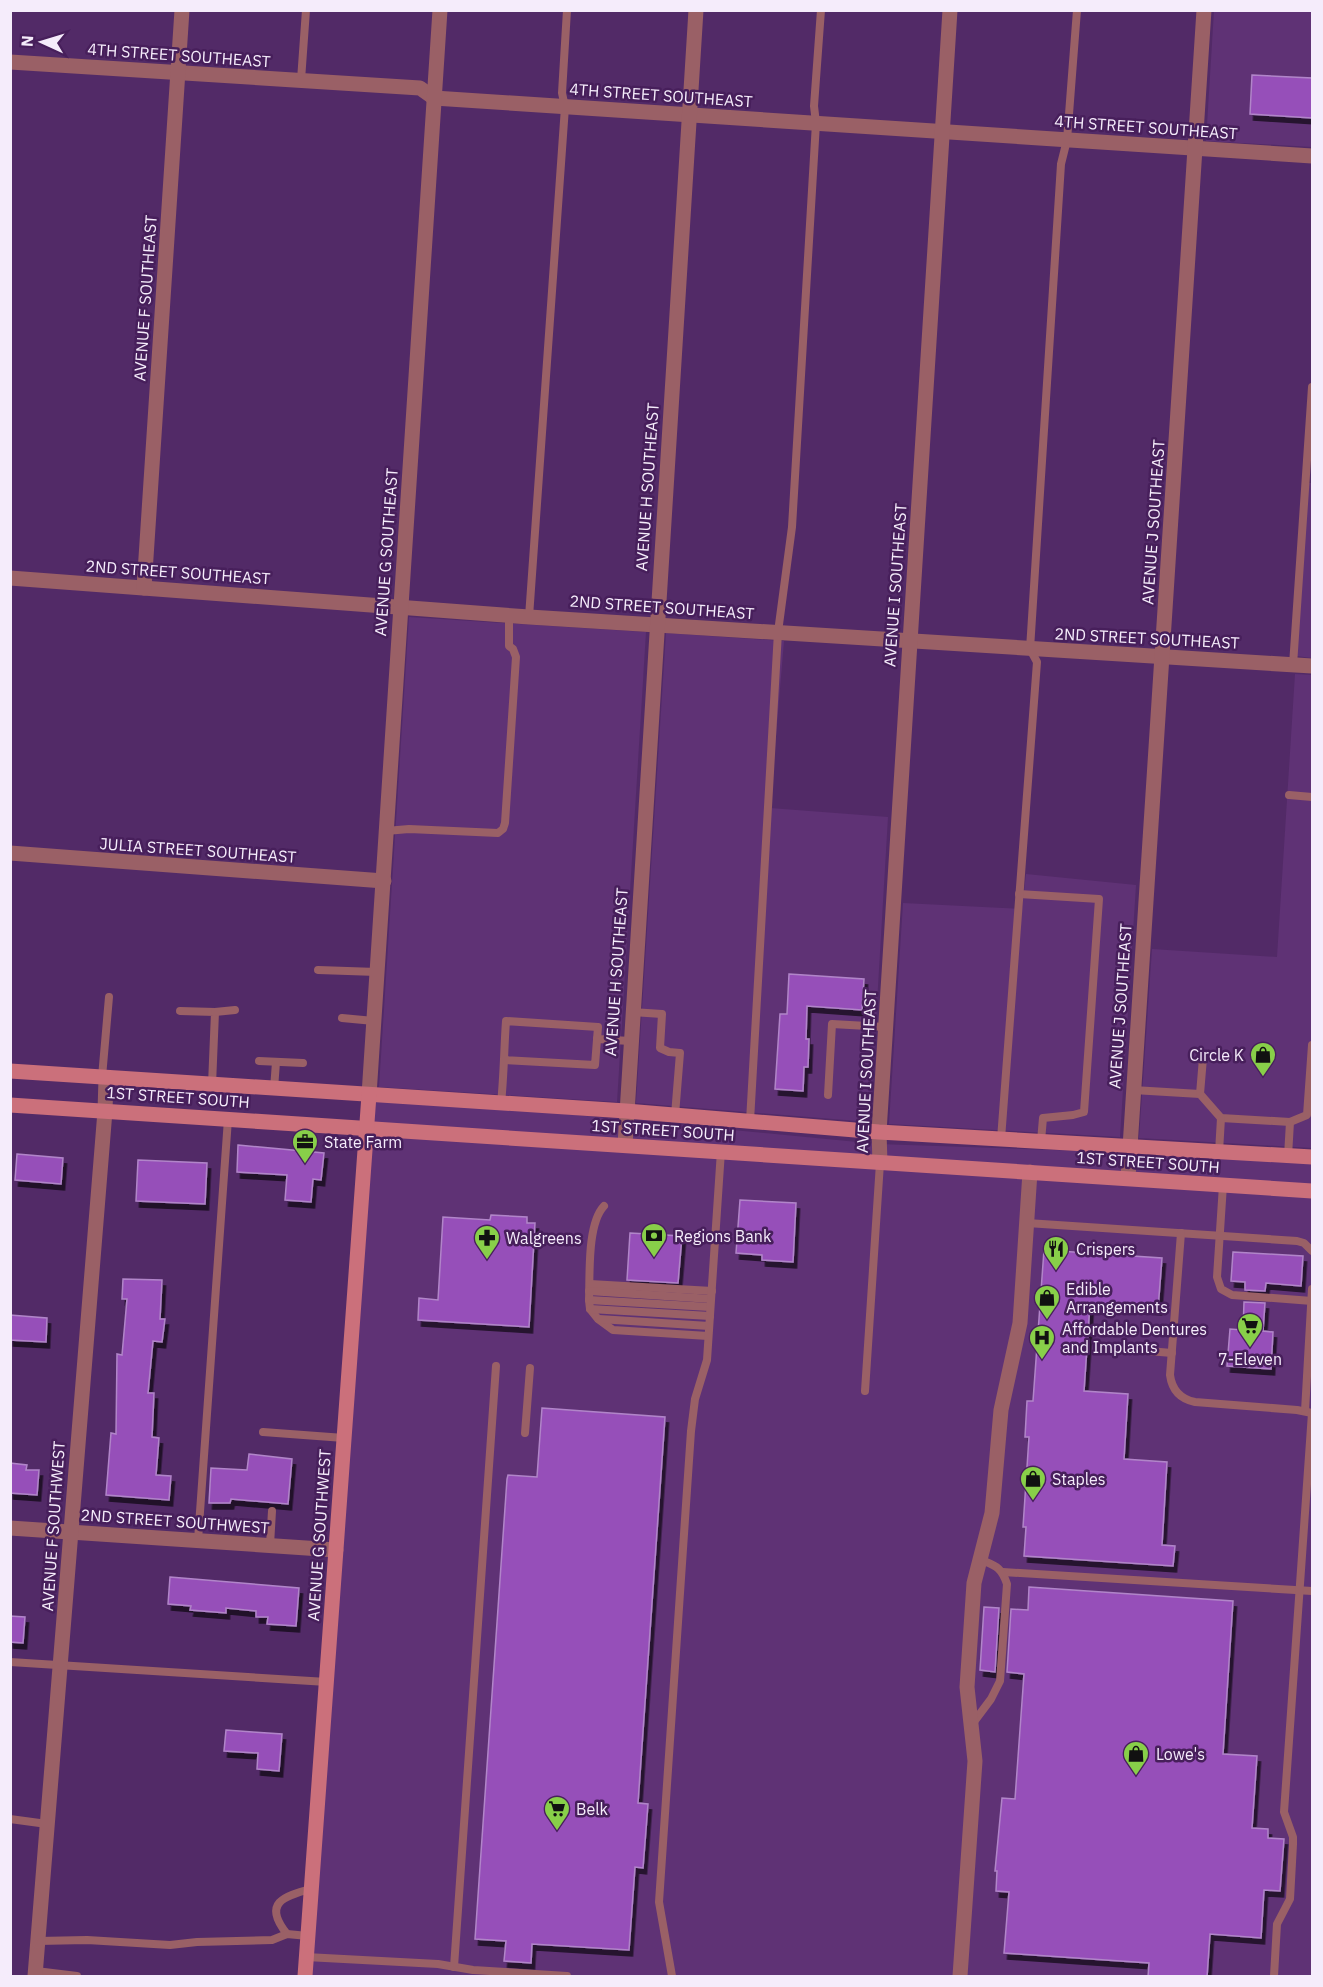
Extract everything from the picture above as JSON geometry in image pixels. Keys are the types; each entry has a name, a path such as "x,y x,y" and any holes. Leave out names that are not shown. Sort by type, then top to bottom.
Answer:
{"main road":[{"name":"1ST STREET SOUTH","path":"10,1071 626,1111 879,1132 1312,1157"},
{"name":"AVENUE G SOUTHWEST","path":"305,1977 369,1095"},
{"name":"1ST STREET SOUTH","path":"10,1105 1312,1191"}],"street":[{"name":"AVENUE F SOUTHEAST","path":"144,588 182,10"},
{"name":"AVENUE G SOUTHEAST","path":"369,1095 440,10"},
{"name":"AVENUE H SOUTHEAST","path":"625,1145 696,10"},
{"name":"AVENUE I SOUTHEAST","path":"880,1162 879,1132 885,1027 950,10"},
{"name":"AVENUE J SOUTHEAST","path":"1128,1178 1204,10"},
{"name":"4TH STREET SOUTHEAST","path":"10,62 420,88 434,98 1312,156"},
{"name":"2ND STREET SOUTHEAST","path":"10,578 529,617 1312,666"},
{"name":"JULIA STREET SOUTHEAST","path":"10,854 384,881"},
{"name":"AVENUE F SOUTHWEST","path":"36,1974 105,1111 104,1077"},
{"path":"960,1977 975,1761 967,1675 974,1583 992,1513 1001,1410 1020,1323 1030,1172"},
{"name":"2ND STREET SOUTHWEST","path":"10,1528 336,1550"}],"lane":[{"path":"301,80 306,10"},
{"path":"529,617 565,107 562,93 567,10"},
{"path":"750,1121 778,632 792,527 821,10"},
{"path":"1001,1139 1036,662 1030,649 1061,164 1067,140 1077,10"},
{"path":"1293,665 1312,387"},
{"path":"387,831 409,828 498,832 503,829 516,657 509,646 509,615"},
{"path":"1288,795 1312,797"},
{"path":"1019,894 1099,899 1084,1112 1043,1118 1041,1141"},
{"path":"318,970 377,972"},
{"path":"104,1077 109,997"},
{"path":"180,1011 235,1010"},
{"path":"212,1084 215,1012"},
{"path":"632,1012 662,1014 660,1048 680,1053 675,1115"},
{"path":"342,1018 374,1021"},
{"path":"501,1103 506,1021 598,1027 596,1065 504,1060"},
{"path":"828,1095 832,1024 885,1027"},
{"path":"597,1039 630,1041"},
{"path":"1221,1118 1290,1122 1310,1116 1312,1045"},
{"path":"1200,1094 1203,1058"},
{"path":"259,1061 303,1063"},
{"path":"274,1089 276,1062"},
{"path":"1133,1090 1200,1094 1221,1118 1219,1152"},
{"path":"198,1540 228,1119"},
{"path":"1288,1156 1290,1122"},
{"path":"672,1977 658,1902 691,1431 694,1399 707,1360 721,1151"},
{"path":"865,1391 880,1162"},
{"path":"1222,1185 1217,1276 1221,1289 1232,1295 1312,1301"},
{"path":"604,1206 599,1211 594,1225 589,1292 591,1309 598,1319 614,1330 708,1336"},
{"path":"1027,1223 1298,1241 1304,1243 1312,1251"},
{"path":"1181,1233 1170,1375 1173,1388 1188,1401 1310,1412"},
{"path":"1274,1977 1277,1924 1290,1899 1293,1855 1293,1837 1284,1812 1310,1412 1312,1289"},
{"path":"589,1292 711,1303"},
{"path":"589,1292 711,1303"},
{"path":"591,1309 711,1303"},
{"path":"598,1319 709,1326"},
{"path":"1112,1348 1172,1353"},
{"path":"454,1966 496,1366"},
{"path":"525,1433 530,1368"},
{"path":"263,1432 344,1438"},
{"path":"270,1545 272,1511"},
{"path":"972,1724 991,1699 1000,1681 1007,1584 1003,1572 997,1566 979,1558"},
{"path":"1003,1572 1312,1591"},
{"path":"10,1662 327,1682"},
{"path":"10,1820 47,1824"},
{"path":"287,1934 277,1917 277,1909 282,1899 288,1895 311,1889"},
{"path":"38,1941 87,1940 170,1945 272,1940 287,1934 308,1936"},
{"path":"306,1957 454,1966 473,1970 567,1977"},
{"path":"36,1974 77,1977"}],"shaded area":[{"path":"1214,11 1312,11 1312,147 1206,141"},
{"path":"1307,483 1312,483 1312,658 1296,656"},
{"path":"409,617 646,632 617,1102 379,1087"},
{"path":"666,633 784,641 770,808 888,817 870,1122 636,1103"},
{"path":"1295,674 1312,675 1312,1148 1139,1138 1152,949 1277,957"},
{"path":"1026,874 1136,885 1120,1137 889,1124 903,903 1022,909"},
{"path":"369,1095 878,1144 1312,1159 1312,1976 305,1976"}],"building":[{"path":"1252,75 1312,78 1312,118 1250,114"},
{"path":"789,974 864,979 862,1010 807,1006 808,1067 804,1067 803,1091 775,1089 780,1014 787,1014"},
{"path":"238,1145 324,1153 321,1180 313,1179 311,1202 285,1200 287,1175 237,1172"},
{"path":"17,1154 63,1158 61,1184 15,1180"},
{"path":"138,1160 207,1163 205,1204 136,1201"},
{"path":"740,1200 796,1203 793,1262 762,1260 762,1255 736,1253"},
{"name":"Walgreens","path":"491,1215 527,1217 527,1223 535,1223 529,1327 418,1320 419,1298 438,1300 443,1217 490,1220"},
{"name":"Regions Bank","path":"630,1233 682,1236 678,1283 627,1280"},
{"path":"1044,1250 1162,1258 1158,1309 1090,1304 1084,1391 1128,1394 1124,1459 1167,1462 1162,1545 1175,1546 1173,1566 1024,1556 1026,1527 1023,1527 1029,1437 1025,1437 1027,1401 1033,1401"},
{"path":"1233,1252 1303,1256 1301,1286 1266,1283 1265,1291 1245,1290 1245,1282 1231,1281"},
{"path":"123,1279 162,1280 160,1319 165,1319 162,1342 153,1341 148,1393 154,1393 152,1437 159,1438 156,1475 171,1476 169,1500 106,1495 111,1433 116,1434 117,1354 122,1355 127,1299 122,1299"},
{"name":"7-Eleven","path":"1244,1302 1265,1303 1263,1331 1273,1332 1271,1369 1227,1366 1230,1329 1243,1330"},
{"path":"10,1315 47,1318 46,1342 10,1340"},
{"path":"542,1408 665,1417 638,1803 648,1804 643,1868 635,1867 629,1950 532,1944 531,1963 504,1961 506,1941 475,1939 507,1479 508,1475 537,1477"},
{"path":"249,1454 292,1459 288,1504 231,1499 230,1503 209,1503 211,1468 247,1470"},
{"path":"10,1463 27,1465 26,1470 39,1470 37,1495 10,1493"},
{"path":"170,1577 299,1588 296,1626 267,1624 268,1617 256,1617 256,1611 226,1608 226,1613 190,1610 191,1606 168,1604"},
{"name":"Lowe's","path":"1029,1587 1233,1601 1223,1754 1257,1756 1252,1828 1268,1829 1268,1838 1284,1839 1280,1891 1264,1890 1261,1938 1210,1934 1207,1977 1148,1977 1149,1963 1004,1953 1009,1892 996,1891 997,1871 995,1871 1002,1798 1015,1799 1024,1674 1007,1672 1011,1609 1028,1610"},
{"path":"984,1607 999,1608 995,1672 980,1670"},
{"path":"10,1616 25,1617 23,1643 10,1642"},
{"path":"226,1730 282,1734 279,1771 257,1769 258,1753 224,1751"}],"place":[{"name":"Circle K","path":"1263,1078"},
{"name":"State Farm","path":"305,1165"},
{"name":"Regions Bank","path":"654,1259"},
{"name":"Walgreens","path":"487,1261"},
{"name":"Crispers","path":"1056,1272"},
{"name":"Edible Arrangements","path":"1047,1321"},
{"name":"7-Eleven","path":"1250,1349"},
{"name":"Affordable Dentures and Implants","path":"1042,1361"},
{"name":"Staples","path":"1033,1502"},
{"name":"Lowe's","path":"1136,1777"},
{"name":"Belk","path":"557,1832"}]}
